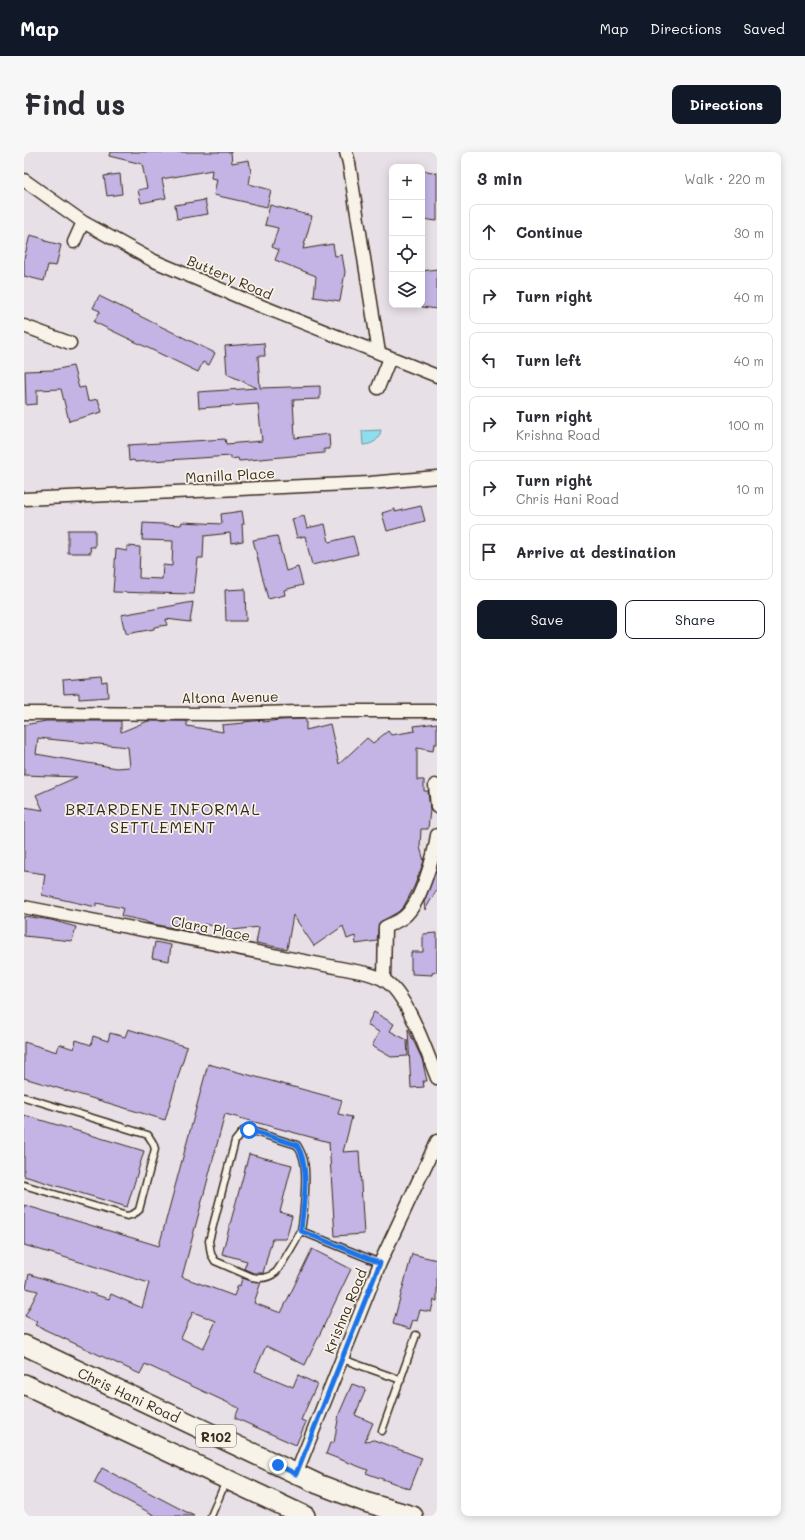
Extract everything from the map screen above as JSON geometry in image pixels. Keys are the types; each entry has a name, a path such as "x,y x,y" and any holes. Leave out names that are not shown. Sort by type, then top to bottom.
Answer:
{"main road":[{"name":"Chris Hani Road","path":"24,1345 318,1484 365,1502 413,1516"},
{"name":"R102","path":"24,1384 305,1516"}],"street":[{"path":"346,152 350,163 385,355 378,388"},
{"name":"Buttery Road","path":"24,180 83,222 152,260 254,303 437,376"},
{"path":"74,242 83,222"},
{"path":"24,326 70,343"},
{"name":"Manilla Place","path":"24,499 370,483 437,477"},
{"name":"Altona Avenue","path":"24,712 219,714 339,711 437,711"},
{"path":"435,785 437,807"},
{"path":"437,835 436,846 418,896 404,917 385,927 387,982 411,1014 437,1078"},
{"name":"Clara Place","path":"24,907 359,972 387,982"},
{"name":"Krishna Road","path":"296,1474 380,1263 437,1141"}],"lane":[{"path":"24,1097 148,1135 155,1149 139,1210 135,1214 127,1216 24,1185"},
{"path":"249,1130 297,1145 305,1162 301,1231 276,1272 264,1278 258,1279 246,1275 215,1261 211,1254 210,1241 235,1141 243,1131 249,1130"},
{"path":"301,1231 380,1263"},
{"path":"382,1430 416,1336"},
{"path":"342,1359 401,1380"},
{"path":"211,1516 227,1479"}],"water":[{"path":"381,430 379,437 375,441 370,444 363,445 362,431"}],"building":[{"path":"110,152 231,152 232,163 249,160 251,172 249,184 271,190 267,207 214,195 217,179 211,178 212,170 162,179 166,198 141,203 138,190 147,188 142,164 109,156"},
{"path":"425,171 437,173 437,221 425,219"},
{"path":"120,174 122,194 107,196 104,176"},
{"path":"205,200 208,214 177,219 175,205"},
{"path":"270,205 312,216 303,249 333,244 335,256 342,255 345,272 340,301 314,297 316,276 275,260 279,250 272,247 278,228 265,225"},
{"path":"30,235 61,245 56,266 48,265 44,281 24,276 24,259"},
{"path":"437,269 437,309 425,307 425,271"},
{"path":"99,296 215,353 209,365 203,362 198,372 94,322 100,311 93,308"},
{"path":"264,343 265,356 258,356 260,388 320,386 320,399 293,400 295,438 329,434 330,449 324,449 324,453 239,461 238,458 231,459 231,456 135,462 134,460 129,461 128,445 225,439 226,444 262,441 258,404 199,408 198,392 257,388 227,374 225,346"},
{"path":"73,366 79,388 85,387 88,401 98,399 102,412 69,421 61,389 37,390 37,404 26,405 25,371 53,370"},
{"path":"421,506 425,521 387,531 382,513 395,509 395,512"},
{"path":"242,511 244,524 242,524 243,541 231,543 230,533 204,536 203,558 198,558 194,594 113,592 116,549 127,551 127,546 140,547 139,578 162,579 163,565 172,566 173,541 142,540 143,523 181,525 182,522 222,524 221,514"},
{"path":"304,516 307,528 325,524 329,542 353,536 358,554 312,565 305,536 297,538 292,519"},
{"path":"68,530 95,530 95,547 90,547 91,553 68,553"},
{"path":"277,536 286,571 298,567 303,585 284,590 285,595 268,599 253,540"},
{"path":"245,589 246,621 226,621 225,590"},
{"path":"193,602 190,622 166,619 167,625 126,634 121,615"},
{"path":"101,677 102,683 107,682 108,697 79,699 79,693 64,694 63,680"},
{"path":"306,719 306,730 330,724 339,764 367,738 373,743 388,731 391,735 415,731 414,726 437,723 437,744 434,744 433,751 417,748 417,780 424,780 424,791 428,791 430,810 428,829 421,829 420,847 424,861 414,887 404,906 398,912 379,923 377,941 356,944 355,936 347,939 343,926 314,946 293,915 287,949 256,943 259,927 233,930 204,924 203,934 121,916 123,908 96,903 96,907 42,895 45,874 24,871 24,807 43,810 36,795 77,777 24,775 24,725 46,721 121,721 121,732 148,721 187,721 187,726 223,732 222,725 263,720 263,722","holes":["38,738 128,747 130,767 117,768 36,754"]},
{"path":"437,868 437,889 425,910 424,902"},
{"path":"24,916 51,920 76,927 72,941 24,936"},
{"path":"437,933 437,972 432,973 432,975 412,974 411,952 423,952 423,934"},
{"path":"155,942 171,945 169,961 152,958"},
{"path":"374,1012 394,1024 390,1031 407,1040 408,1056 391,1057 372,1046 379,1032 367,1025"},
{"path":"128,1029 187,1047 165,1120 24,1078 24,1042 57,1052 59,1044 74,1049 76,1040 91,1045 93,1036 108,1041 110,1033 125,1037"},
{"path":"408,1029 422,1059 427,1081 423,1081 424,1087 411,1088"},
{"path":"208,1064 342,1100 338,1114 352,1117 343,1152 359,1151 364,1234 335,1236 329,1142 225,1114 182,1277 234,1296 238,1285 240,1286 242,1278 261,1282 254,1303 281,1313 312,1249 351,1269 305,1365 266,1346 255,1371 293,1387 298,1375 317,1384 301,1420 306,1422 296,1445 235,1418 239,1408 145,1364 140,1374 35,1325 37,1322 25,1316 38,1291 26,1288 29,1274 109,1299 111,1294 142,1308 149,1283 24,1245 24,1205 159,1246","holes":["193,1312 216,1321 203,1349 181,1338"]},
{"path":"24,1115 144,1151 127,1207 24,1176"},
{"path":"249,1154 292,1165 280,1212 292,1216 286,1239 272,1239 263,1273 253,1273 244,1269 247,1261 222,1254"},
{"path":"412,1254 437,1260 437,1301 434,1300 431,1312 420,1310 417,1321 413,1320 410,1329 393,1324"},
{"path":"352,1384 366,1389 355,1415 373,1423 365,1441 374,1440 422,1458 410,1489 366,1473 368,1470 326,1454 330,1443 334,1443 339,1414"},
{"path":"102,1468 194,1516 156,1516 94,1483"}],"district":[{"name":"BRIARDENE INFORMAL SETTLEMENT","path":"163,817"}],"route":[{"path":"249,1130 297,1145 301,1152 305,1162 301,1231 380,1263 296,1474 278,1465"}]}
